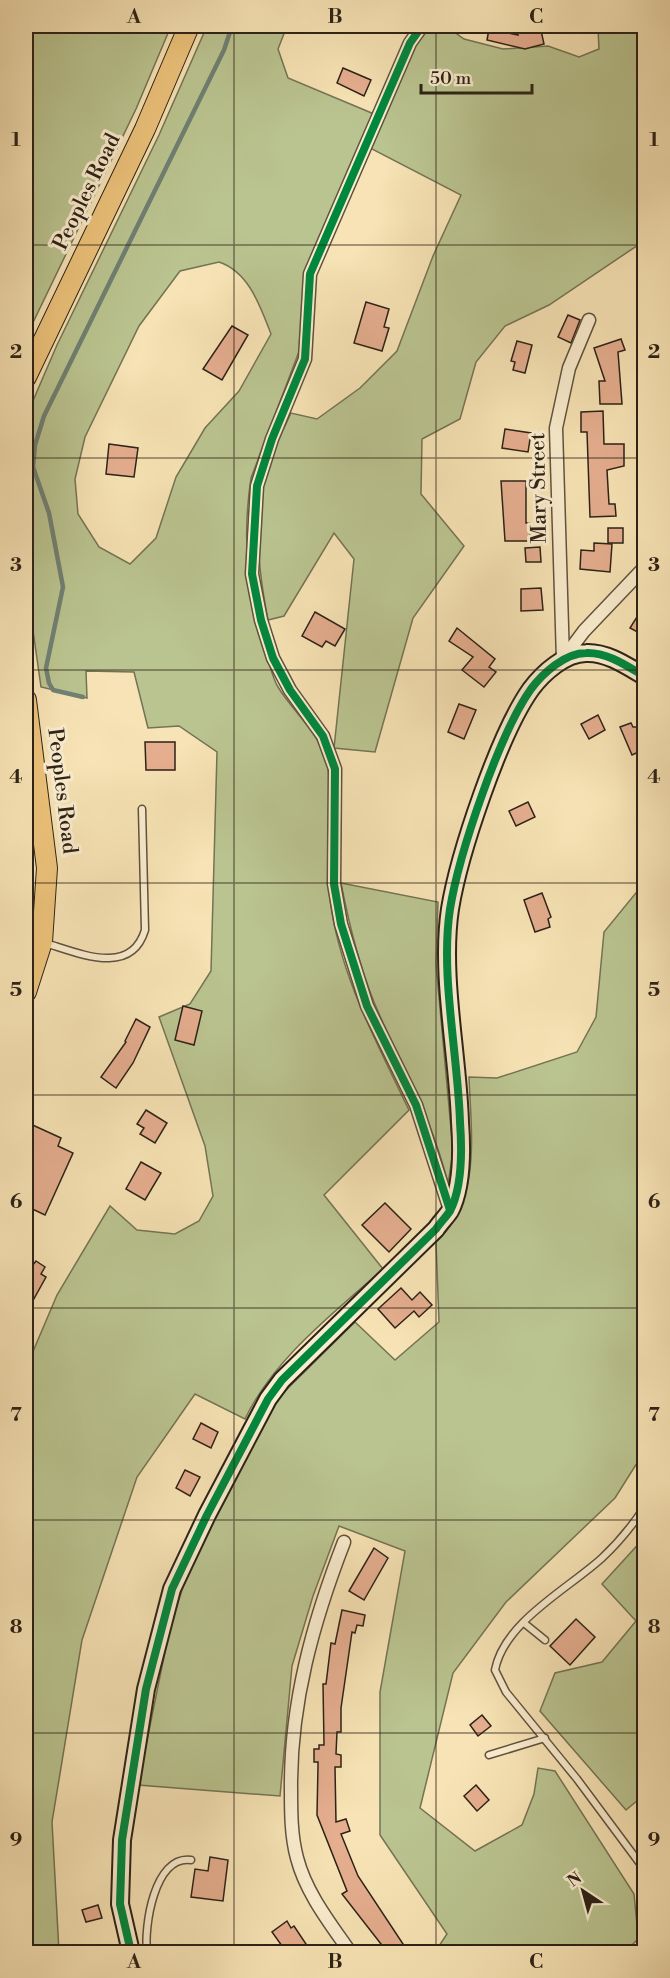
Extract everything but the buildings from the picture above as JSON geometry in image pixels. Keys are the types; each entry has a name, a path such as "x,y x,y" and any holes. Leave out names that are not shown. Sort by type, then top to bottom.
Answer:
{"main road":[{"name":"Peoples Road","path":"26,377 144,129 189,26"},
{"name":"Peoples Road","path":"26,700 47,868 42,942 26,992"}],"street":[{"path":"422,26 410,43 310,274 305,359 272,439 257,486 252,573 261,621 273,658 290,690 323,736 335,769 334,884 341,924 367,1006 416,1105 450,1210"},
{"name":"Mary Street","path":"562,660 556,428 568,368 589,320"},
{"path":"131,1953 120,1904 122,1840 146,1689 176,1581 252,1425 275,1390 436,1229 450,1210 462,1149 459,1079 448,965 450,910 480,806 506,735 532,688 562,660 584,631 645,568"},
{"path":"562,660 586,653 614,658 645,676"},
{"path":"344,1542 320,1603 303,1669 291,1758 291,1822 297,1858 312,1895 350,1953"}],"lane":[{"path":"42,942 81,954 117,959 131,953 145,930 142,809"},
{"path":"645,1508 603,1557 524,1623 503,1646 495,1670 506,1692 545,1738 645,1869"},
{"path":"524,1623 545,1640"},
{"path":"489,1755 545,1738"},
{"path":"147,1953 146,1931 156,1890 172,1864 178,1860 191,1860"}],"green space":[{"path":"26,26 171,26 136,109 26,337"},
{"path":"207,26 287,26 278,49 288,78 374,114 305,274 300,349 251,478 247,544 254,610 274,679 318,742 327,763 330,796 328,865 330,899 342,954 372,1034 409,1110 324,1195 383,1269 288,1356 257,1397 245,1419 195,1394 137,1477 82,1640 52,1822 59,1952 26,1952 26,1368 57,1295 110,1206 137,1230 175,1234 199,1221 213,1196 205,1146 159,1017 190,1004 211,971 217,752 179,726 148,728 134,672 86,671 87,698 41,687 26,581 26,417 57,345 159,135","holes":["219,262 229,267 246,282 252,291 271,334 239,391 205,428 176,477 156,538 130,564 99,547 78,514 75,479 85,437 139,326 180,271"]},
{"path":"432,26 446,26 464,39 503,49 548,46 579,57 599,49 598,29 593,26 644,26 644,241 549,305 505,326 476,362 460,419 422,439 421,494 464,546 413,618 375,752 334,748 354,559 334,533 284,616 268,620 258,546 259,509 268,466 291,413 317,419 360,388 397,351 433,256 461,195 370,148 414,45"},
{"path":"341,883 438,902 436,964 453,1151 448,1184 425,1114 363,973"},
{"path":"644,883 644,1452 615,1498 506,1602 453,1673 420,1808 475,1851 522,1825 534,1794 538,1768 555,1771 634,1894 637,1925 643,1934 625,1952 435,1952 447,1934 380,1835 380,1692 405,1551 339,1526 313,1596 292,1666 280,1796 138,1785 170,1627 183,1587 208,1532 274,1402 355,1322 395,1360 439,1322 436,1242 451,1225 461,1206 467,1186 472,1143 469,1077 497,1078 577,1052 596,1017 604,932"},
{"path":"644,1538 644,1795 626,1810 540,1711 555,1673 602,1662 636,1621 602,1584"}],"waterway":[{"path":"83,697 53,690 46,668 63,587 49,513 33,467 35,445 44,416 224,50 232,26"}],"cycle path":[{"path":"422,26 410,43 310,274 305,359 272,439 257,486 252,574 261,620 273,658 290,690 323,736 335,769 334,884 341,924 367,1006 416,1105 450,1210"},
{"path":"131,1952 120,1904 122,1840 146,1689 172,1589 207,1515 268,1399 282,1380 436,1229 450,1211 454,1201 461,1167 461,1144 459,1096 448,988 447,934 450,909 462,858 494,764 506,735 531,689 548,671 563,660 578,654 594,653 617,660 644,676"}]}
